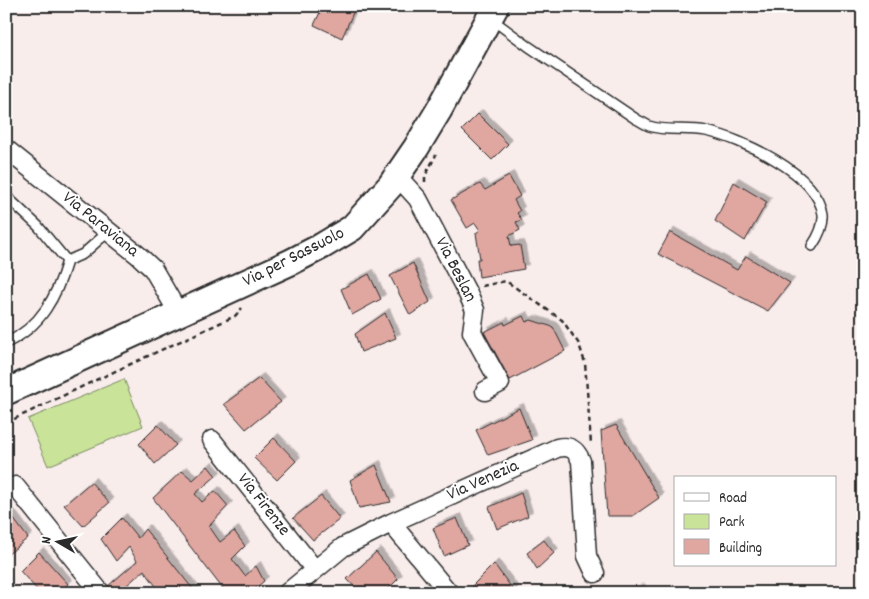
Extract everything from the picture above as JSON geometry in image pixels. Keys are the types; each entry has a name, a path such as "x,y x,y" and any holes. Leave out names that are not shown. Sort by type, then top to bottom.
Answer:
{"main road":[{"name":"Via per Sassuolo","path":"6,392 299,258 352,228 390,186 416,148 493,12"}],"street":[{"name":"Via Paraviana","path":"6,149 138,254 153,269 179,314"},
{"name":"Via Beslan","path":"397,176 418,199 475,310 472,332 500,383 485,391"},
{"name":"Via Firenze","path":"212,440 315,570"},
{"name":"Via Venezia","path":"287,593 343,548 391,523 557,448 570,447 578,454 581,461 586,556 595,573"},
{"path":"15,486 101,593"},
{"path":"391,523 449,593"}],"lane":[{"name":"Via per Sassuolo","path":"493,12 528,46 636,119 650,126 706,131 739,140 775,160 802,180 819,203 823,214 822,223 819,235 812,246"},
{"path":"6,196 38,226 67,261"},
{"path":"67,261 83,254 109,232"},
{"path":"6,343 37,323 60,286 67,261"}],"path":[{"path":"478,284 483,286 506,281 562,320 579,344 586,363 590,445"}],"green space":[{"path":"124,379 143,426 48,466 28,419"}],"building":[{"path":"323,6 356,6 342,38 314,25"},
{"path":"446,6 457,6 454,11"},
{"path":"478,114 508,144 492,160 462,130"},
{"path":"509,176 520,196 514,200 520,211 517,213 522,220 516,222 520,230 509,236 511,246 520,245 524,269 479,277 477,259 480,259 476,233 480,230 475,223 467,228 451,200 480,184 485,190"},
{"path":"734,182 767,202 745,241 715,221"},
{"path":"670,232 737,270 746,256 790,283 768,311 658,254"},
{"path":"413,263 430,302 410,315 390,276"},
{"path":"369,274 381,299 352,315 341,289"},
{"path":"385,313 396,338 361,352 355,334"},
{"path":"523,316 526,322 531,320 553,327 565,351 510,380 484,332 504,322 505,325"},
{"path":"259,378 281,402 246,429 224,404"},
{"path":"519,408 532,440 488,455 476,430"},
{"path":"158,425 176,445 155,464 139,444"},
{"path":"616,425 659,498 633,516 607,516 601,431"},
{"path":"274,438 296,461 277,480 254,458"},
{"path":"376,465 391,502 359,508 350,480"},
{"path":"208,466 216,476 195,494 202,502 215,491 228,506 209,526 220,542 234,531 245,546 232,559 245,576 256,566 264,581 250,593 226,593 153,498 182,471 193,480"},
{"path":"91,482 109,503 83,526 64,505"},
{"path":"521,493 528,516 497,529 489,507"},
{"path":"321,496 340,519 313,540 293,518"},
{"path":"10,514 28,538 6,556 6,517"},
{"path":"122,518 138,538 145,529 196,593 161,593 144,570 118,593 113,593 108,586 137,561 129,547 116,561 101,539"},
{"path":"457,518 468,545 444,556 433,528"},
{"path":"544,540 554,553 537,569 527,553"},
{"path":"39,552 68,584 58,593 40,593 20,571"},
{"path":"376,552 398,579 384,593 360,593 347,579"},
{"path":"494,564 514,591 512,593 477,593 472,586"},
{"path":"640,588 642,593 630,593"}]}
